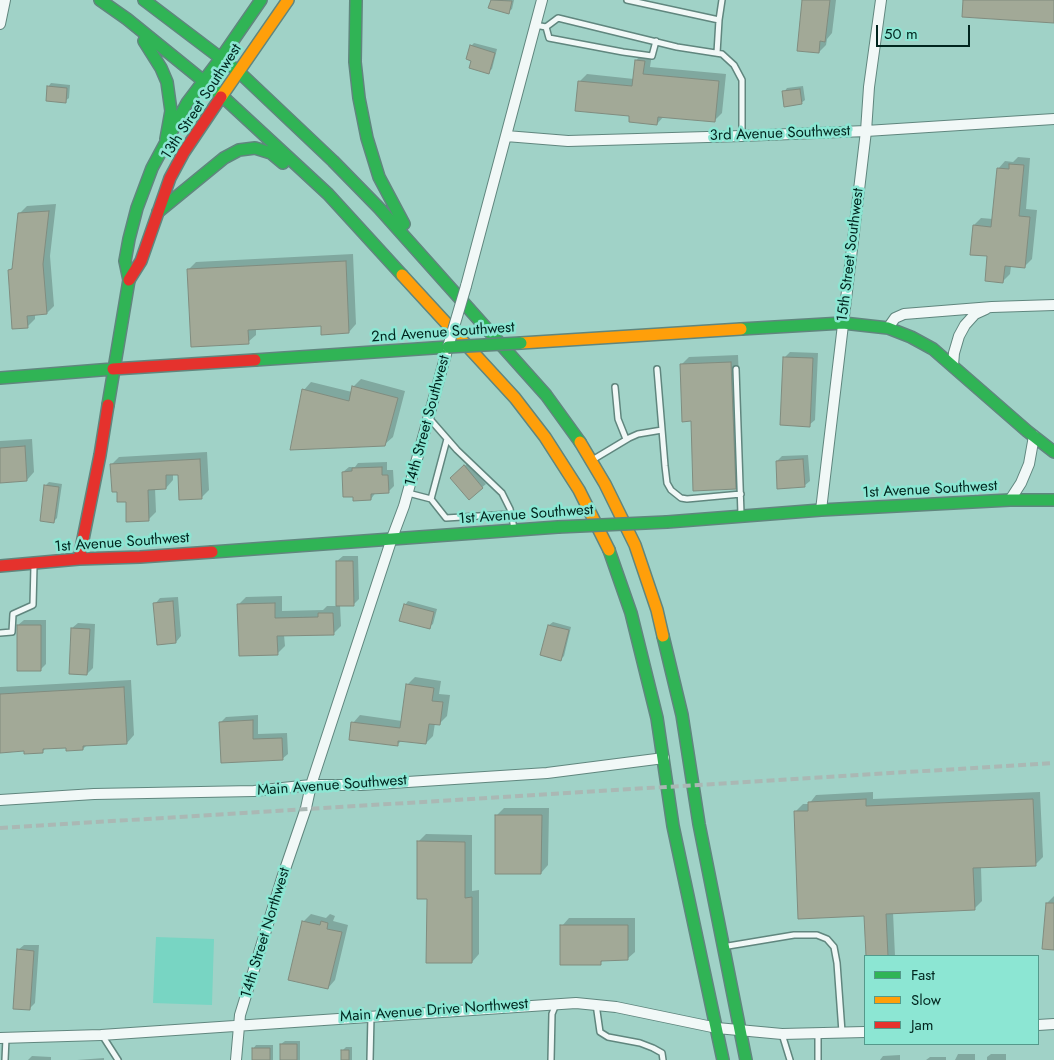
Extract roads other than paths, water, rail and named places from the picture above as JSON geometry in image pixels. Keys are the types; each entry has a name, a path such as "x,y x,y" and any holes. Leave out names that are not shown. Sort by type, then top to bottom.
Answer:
{"main road":[{"path":"100,0 127,19 222,96 328,194 515,398 546,437 580,490 608,548 631,613 657,718 673,826 723,1060"},
{"path":"144,0 239,72 333,160 419,252 546,395 571,428 605,484 634,546 657,610 682,715 699,824 746,1060"},
{"name":"13th Street Southwest","path":"79,560 100,455 129,280 125,261 137,208 152,168 187,103 261,0"},
{"name":"13th Street Southwest","path":"129,280 141,261 170,178 184,152 288,0"},
{"path":"356,0 355,62 359,98 367,138 379,178 419,252"},
{"path":"127,19 153,52 167,82 171,111 166,139"},
{"path":"158,212 224,158 239,150 255,148 271,153 328,194"},
{"name":"2nd Avenue Southwest","path":"0,378 521,342 843,323 871,324 911,337 933,350 1054,452"},
{"name":"1st Avenue Southwest","path":"0,566 821,510 1010,500 1054,500"}],"street":[{"path":"0,24 5,0"},
{"name":"14th Street Southwest","path":"306,808 311,785 408,493 506,136 540,26 542,0"},
{"name":"15th Street Southwest","path":"821,510 866,131 869,87 881,0"},
{"name":"3rd Avenue Southwest","path":"506,136 568,141 742,136 866,131 1054,118"},
{"path":"888,328 895,318 904,314 992,307 1054,305"},
{"path":"953,365 959,336 965,325 975,314 992,307"},
{"path":"1010,500 1021,483 1029,464 1034,436"},
{"name":"Main Avenue Southwest","path":"0,800 94,794 254,791 311,785 362,785 547,772 664,758"},
{"name":"14th Street Northwest","path":"236,1060 238,1025 282,878 306,808"},
{"name":"Main Avenue Drive Northwest","path":"3,1038 102,1035 556,1003 596,1004 717,1028 782,1034 864,1032"},
{"path":"1039,1025 1054,1024"}],"lane":[{"path":"627,0 719,20"},
{"path":"717,53 722,0"},
{"path":"656,41 652,56 549,38 540,26 558,18 656,41 678,47 722,54 734,65 742,80 742,136"},
{"path":"657,369 668,483 671,490 676,496 687,499 740,494"},
{"path":"736,369 741,516"},
{"path":"615,387 618,419 626,439"},
{"path":"429,418 447,439 502,493 511,514 515,530"},
{"path":"591,461 626,439 638,434 662,430"},
{"path":"431,499 447,439"},
{"path":"408,493 431,499 446,518 447,535"},
{"path":"446,518 511,514"},
{"path":"0,633 12,632 14,614 33,605 34,564"},
{"path":"723,946 794,935 817,935 827,939 834,947 837,963 842,1032"},
{"path":"551,1060 552,1014 556,1003"},
{"path":"596,1004 600,1032 608,1037 640,1043 654,1048 662,1053 663,1060"},
{"path":"370,1060 371,1016"},
{"path":"818,1033 818,1060"},
{"path":"782,1034 790,1060"},
{"path":"102,1035 118,1060"},
{"path":"3,1038 5,1060"}],"railway":[{"path":"0,828 1054,763"}]}
